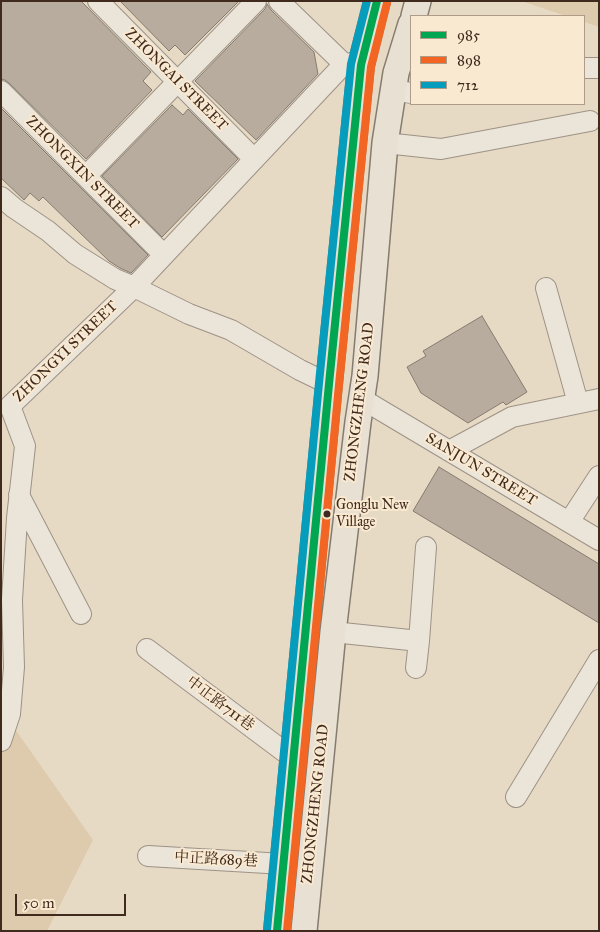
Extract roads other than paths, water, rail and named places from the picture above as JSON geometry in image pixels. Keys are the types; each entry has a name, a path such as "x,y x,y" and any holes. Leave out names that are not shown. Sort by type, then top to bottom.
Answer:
{"main road":[{"name":"ZHONGZHENG ROAD","path":"277,931 329,384 352,64 377,1"},
{"path":"414,15 418,1"},
{"name":"ZHONGZHENG ROAD","path":"304,931 333,632 357,431 366,376 385,143 400,85 410,30"},
{"path":"352,64 400,85"},
{"path":"329,384 362,400"}],"street":[{"name":"ZHONGAI STREET","path":"98,1 254,158"},
{"path":"86,176 256,1"},
{"path":"279,1 352,64"},
{"name":"ZHONGYI STREET","path":"1,742 10,714 14,667 12,600 17,518 25,446 6,407 134,287 254,158 352,64"},
{"path":"585,68 599,68"},
{"name":"ZHONGXIN STREET","path":"1,91 164,255"},
{"path":"385,143 441,149 590,122"},
{"path":"1,197 48,231 75,254 115,279 189,314 231,330 300,370 329,384"},
{"path":"546,288 578,403"},
{"path":"449,451 512,417 599,399"},
{"name":"SANJUN STREET","path":"362,400 599,540"},
{"path":"569,522 599,476"},
{"path":"20,495 81,614"},
{"path":"416,668 426,547"},
{"path":"333,632 419,640"},
{"name":"中正路711巷","path":"147,649 294,759"},
{"path":"516,797 599,660"},
{"name":"中正路689巷","path":"148,856 284,864"}],"place":[{"name":"Gonglu New Village","path":"327,514"}]}
